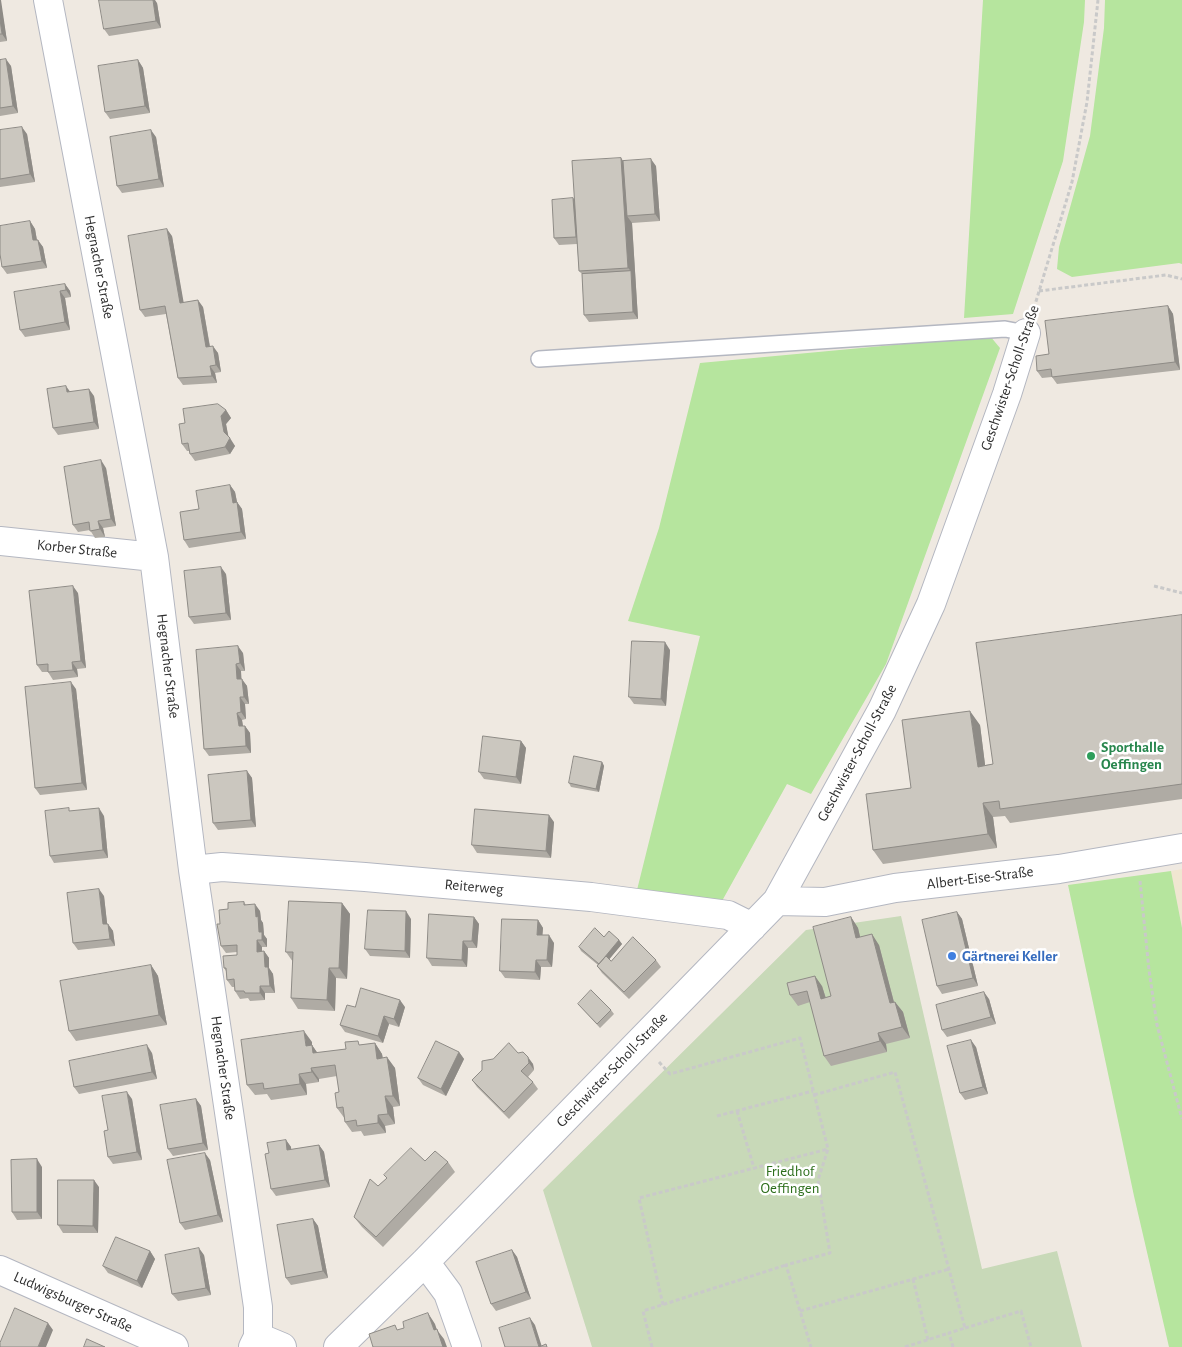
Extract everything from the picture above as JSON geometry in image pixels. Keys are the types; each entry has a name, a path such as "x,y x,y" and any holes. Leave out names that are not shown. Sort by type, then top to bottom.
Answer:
{"street":[{"name":"Hegnacher Straße","path":"48,0 154,557 193,870 264,1344"},
{"name":"Geschwister-Scholl-Straße","path":"338,1347 425,1262 777,901 882,710 931,604 1007,394 1026,333"},
{"name":"Korber Straße","path":"0,541 154,557"},
{"name":"Albert-Eise-Straße","path":"777,901 825,902 895,888 1059,869 1182,848"},
{"name":"Reiterweg","path":"193,870 222,867 356,876 591,898 728,915 752,927"},
{"path":"425,1262 448,1292 467,1347"},
{"name":"Ludwigsburger Straße","path":"0,1270 174,1347"}],"lane":[{"path":"539,359 1005,329 1026,333"}],"path":[{"name":"Geschwister-Scholl-Straße","path":"1026,333 1072,182 1087,102 1098,0"},
{"path":"1039,291 1166,275 1182,279"},
{"path":"1154,586 1182,593"},
{"path":"1136,856 1157,1025 1182,1119"},
{"path":"640,1042 670,1074 800,1038 828,1149 818,1180 830,1253 786,1265 643,1311 652,1347"},
{"path":"717,1116 896,1072 964,1328"},
{"path":"737,1111 754,1168"},
{"path":"663,1304 639,1198 828,1149"},
{"path":"786,1265 811,1347"},
{"path":"800,1311 948,1269"},
{"path":"914,1279 928,1340"},
{"path":"905,1347 1021,1311 1031,1347"},
{"path":"949,1333 953,1347"}],"shaded area":[{"path":"1182,869 1182,928 1171,871"}],"green space":[{"path":"983,0 1085,0 1084,22 1063,161 1013,314 964,318"},
{"path":"1105,0 1182,0 1182,264 1072,277 1057,269 1059,247 1090,136 1104,28"},
{"path":"990,336 1000,348 886,664 811,794 787,784 722,901 637,890 700,636 628,621 659,528 700,363"},
{"path":"1171,871 1182,928 1182,1347 1169,1347 1134,1196 1068,885"},
{"name":"Friedhof Oeffingen","path":"901,916 982,1269 1057,1251 1082,1347 592,1347 543,1190 806,930"}],"building":[{"path":"99,0 153,0 156,21 104,29"},
{"path":"6,59 13,106 0,108 0,60"},
{"path":"138,60 145,106 105,112 98,66"},
{"path":"22,127 30,174 0,179 0,130"},
{"path":"151,130 159,179 117,186 110,137"},
{"path":"621,158 628,268 579,271 572,161"},
{"path":"651,159 655,214 627,216 623,161"},
{"path":"573,198 576,237 554,238 552,200"},
{"path":"30,221 33,240 38,240 42,261 2,267 0,226"},
{"path":"167,229 180,303 198,300 206,347 213,346 216,365 210,366 212,376 178,378 165,306 140,310 128,236"},
{"path":"631,271 633,312 584,315 582,274"},
{"path":"65,284 66,290 60,291 65,322 20,330 14,292"},
{"path":"1168,306 1175,362 1052,377 1051,369 1037,371 1036,356 1049,354 1045,321"},
{"path":"66,386 67,392 89,389 94,422 53,428 47,389"},
{"path":"218,404 226,410 221,416 224,432 230,438 225,447 190,454 188,443 182,444 179,424 185,423 183,409"},
{"path":"101,460 111,519 98,521 100,529 90,531 89,522 73,525 64,467"},
{"path":"230,485 233,503 237,502 241,532 184,540 180,512 199,509 196,491"},
{"path":"221,567 226,613 189,617 184,571"},
{"path":"73,586 81,661 72,662 73,670 48,672 48,664 37,665 29,591"},
{"name":"Sporthalle Oeffingen","path":"1182,615 1182,784 1000,809 999,801 983,803 988,834 873,850 866,794 911,788 902,720 970,711 978,767 993,764 976,643"},
{"path":"632,641 665,642 661,699 629,697"},
{"path":"238,646 240,663 236,664 237,679 242,679 244,697 240,697 241,712 237,713 239,726 245,726 246,746 204,749 196,650"},
{"path":"71,682 82,783 35,788 25,687"},
{"path":"483,736 521,741 516,777 479,772"},
{"path":"574,756 602,762 596,789 569,783"},
{"path":"247,771 251,820 213,823 208,775"},
{"path":"69,808 69,811 99,808 103,850 50,856 45,811"},
{"path":"475,809 549,815 546,851 472,845"},
{"path":"99,889 103,924 108,924 110,939 73,943 67,893"},
{"path":"289,901 342,903 339,968 329,968 327,1000 291,998 293,952 286,952"},
{"path":"244,902 244,905 255,904 259,932 262,932 262,940 257,940 257,952 264,951 265,967 268,967 270,986 260,986 260,993 235,991 234,979 227,980 226,968 224,968 223,956 237,955 237,945 221,946 217,924 220,924 219,910 228,909 228,903"},
{"path":"368,910 406,911 405,951 365,949"},
{"name":"Gärtnerei Keller","path":"957,912 973,978 937,986 922,920"},
{"path":"429,914 474,917 472,941 463,941 462,960 427,958"},
{"path":"851,917 856,938 872,934 890,1003 895,1002 902,1027 878,1033 880,1041 824,1056 807,991 790,995 787,983 815,976 821,999 831,996 813,927"},
{"path":"502,919 538,920 537,935 549,935 547,960 536,960 535,972 500,971"},
{"path":"595,928 604,937 609,931 619,940 599,964 579,947"},
{"path":"633,937 656,960 624,992 597,966 606,956 611,961"},
{"path":"151,965 159,1015 69,1031 60,981"},
{"path":"361,988 400,1000 394,1019 384,1016 378,1036 340,1025 347,1005 355,1007"},
{"path":"591,990 611,1010 597,1024 578,1004"},
{"path":"984,992 991,1017 942,1030 936,1005"},
{"path":"304,1031 306,1046 312,1045 313,1053 346,1049 345,1042 358,1041 359,1045 375,1043 377,1059 387,1057 393,1096 385,1096 388,1114 378,1115 378,1123 357,1126 356,1120 345,1122 343,1107 337,1108 335,1093 339,1092 335,1065 311,1068 312,1072 299,1074 300,1084 264,1089 263,1083 247,1085 241,1040"},
{"path":"971,1040 983,1087 960,1093 947,1046"},
{"path":"436,1041 459,1052 441,1089 418,1078"},
{"path":"509,1043 518,1053 523,1052 528,1057 529,1063 521,1071 533,1082 504,1112 472,1080 482,1070 482,1061 493,1059"},
{"path":"147,1045 152,1072 74,1087 69,1061"},
{"path":"127,1092 137,1152 108,1157 104,1131 108,1130 102,1096"},
{"path":"196,1099 203,1143 168,1149 160,1105"},
{"path":"286,1140 287,1150 319,1145 325,1180 271,1189 265,1154 269,1153 267,1143"},
{"path":"411,1148 425,1161 435,1151 448,1162 376,1237 354,1217 370,1179 378,1186 387,1178 384,1175"},
{"path":"205,1153 218,1215 180,1223 167,1160"},
{"path":"37,1159 37,1212 12,1212 11,1160"},
{"path":"58,1180 94,1180 93,1226 58,1225"},
{"path":"313,1219 323,1271 286,1278 277,1225"},
{"path":"116,1237 150,1251 137,1281 103,1266"},
{"path":"199,1248 206,1288 172,1294 165,1255"},
{"path":"512,1250 526,1292 491,1304 476,1262"},
{"path":"15,1308 48,1323 38,1347 0,1347"},
{"path":"428,1313 434,1330 437,1329 443,1347 373,1347 369,1334 395,1325 397,1330 404,1328 403,1322"},
{"path":"530,1318 539,1347 505,1347 499,1328"},
{"path":"87,1339 105,1347 84,1347"}],"place":[{"name":"Sporthalle Oeffingen","path":"1091,756"},
{"name":"Gärtnerei Keller","path":"952,956"}]}
